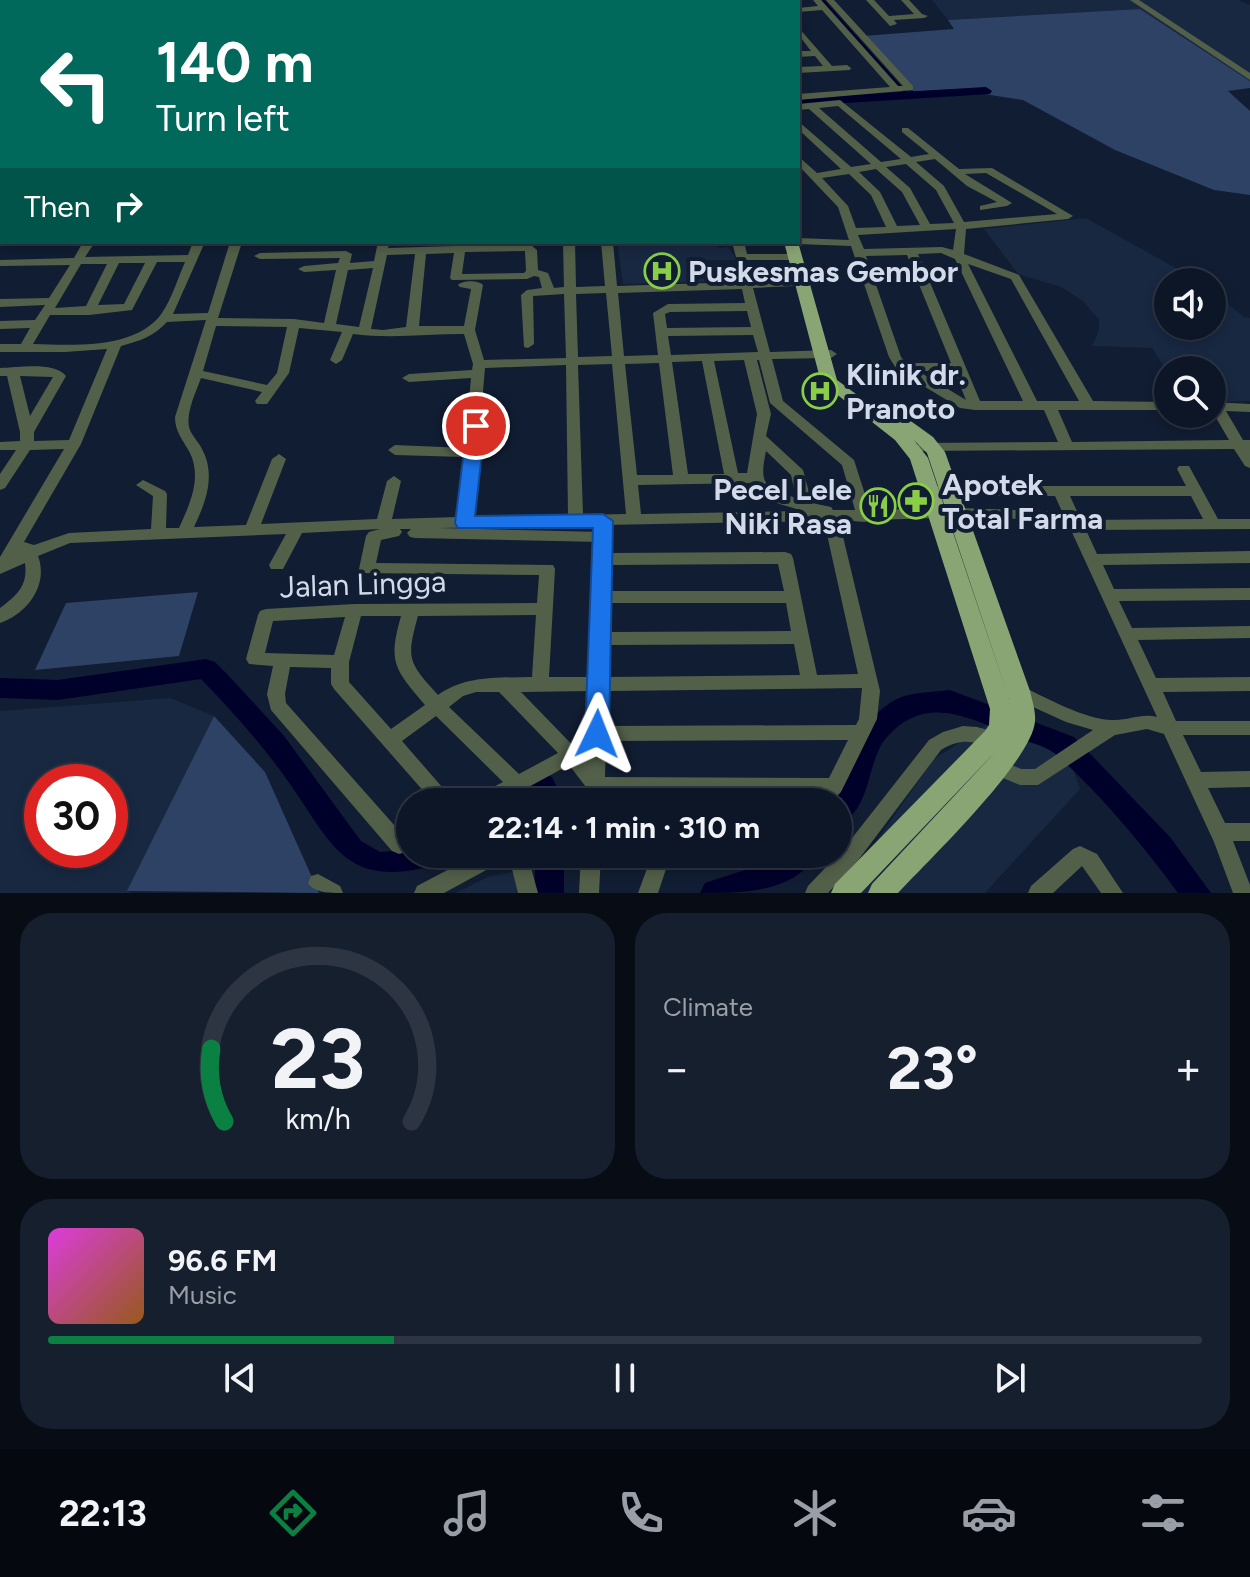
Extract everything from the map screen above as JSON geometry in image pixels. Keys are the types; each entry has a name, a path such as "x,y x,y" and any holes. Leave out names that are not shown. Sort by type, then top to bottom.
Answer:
{"main road":[{"path":"799,246 825,354 826,377 833,386 914,448 932,491 1007,715"},
{"path":"825,354 843,381 933,447 959,513 1007,715 998,767 881,893"},
{"path":"844,893 1007,715"}],"street":[{"path":"800,97 902,90 909,86 817,0"},
{"path":"830,0 850,30 902,90"},
{"path":"870,0 891,21 922,16 905,0"},
{"path":"1134,0 1250,77"},
{"path":"800,10 823,8"},
{"path":"802,40 828,67"},
{"path":"800,54 817,53"},
{"path":"800,70 847,68"},
{"path":"800,107 840,103 940,188 961,227 958,254 1032,405"},
{"path":"810,105 911,196 927,228"},
{"path":"800,126 876,194 893,230"},
{"path":"905,130 971,184 1007,203 984,208"},
{"path":"816,176 936,155"},
{"path":"800,161 841,203 895,357 902,367 959,403 975,406 1154,406"},
{"path":"854,243 893,230 961,227 1068,216 988,170 956,172"},
{"path":"971,184 993,224"},
{"path":"740,250 854,243 911,251 935,250 958,254 1018,279 1088,405"},
{"path":"25,347 88,244"},
{"path":"0,348 115,345 145,335 165,318 198,244"},
{"path":"185,531 202,491 198,457 185,438 181,424 235,244"},
{"path":"569,244 576,522"},
{"path":"607,244 634,520"},
{"path":"461,246 454,278 527,276 532,272"},
{"path":"304,269 342,267 382,253 461,246 530,248 532,272"},
{"path":"494,248 496,277"},
{"path":"412,330 421,251"},
{"path":"911,251 975,406"},
{"path":"260,256 343,253 346,257 329,327"},
{"path":"364,332 382,253"},
{"path":"0,263 192,258"},
{"path":"89,311 115,259"},
{"path":"0,303 46,312 128,307 153,259"},
{"path":"532,272 544,275 549,291"},
{"path":"463,278 462,285 477,285 469,330 478,369 465,523"},
{"path":"746,283 757,331 756,355 768,400 758,434 798,473 805,506"},
{"path":"528,344 528,293 806,283"},
{"path":"681,479 659,313 664,309 752,307"},
{"path":"0,325 46,312"},
{"path":"165,318 294,323 388,334 412,330 469,330"},
{"path":"196,373 267,395 283,373 294,323"},
{"path":"336,360 349,330"},
{"path":"661,332 757,331"},
{"path":"0,570 74,444 115,345"},
{"path":"409,378 573,359 825,354"},
{"path":"707,356 732,478"},
{"path":"902,367 959,367"},
{"path":"0,485 27,438 59,375 6,372 27,438"},
{"path":"768,400 849,463 864,513"},
{"path":"1049,405 1066,445"},
{"path":"1226,407 1250,408"},
{"path":"1226,421 1244,444 1250,463"},
{"path":"0,446 27,438 74,444"},
{"path":"761,440 755,460 755,478 771,495 816,511 1046,516 1076,525 1250,524"},
{"path":"914,448 1244,444"},
{"path":"395,450 473,453"},
{"path":"252,528 279,459"},
{"path":"1184,469 1212,521"},
{"path":"630,480 755,478"},
{"path":"394,481 366,564 369,570 547,569 540,684"},
{"path":"143,485 160,494 158,532"},
{"path":"932,491 1195,491"},
{"path":"1060,491 1221,837 1243,893"},
{"path":"378,530 603,529 634,520 831,518 864,513"},
{"path":"766,788 834,786 862,732 871,704 870,681 831,518"},
{"path":"0,570 28,554 69,538 252,528 378,530 465,523 576,522 603,529"},
{"path":"277,565 297,528"},
{"path":"595,788 603,529"},
{"path":"0,617 24,601 34,571 25,531"},
{"path":"603,559 783,557 788,561 810,682"},
{"path":"1092,560 1250,557"},
{"path":"1108,595 1250,594"},
{"path":"601,597 794,597"},
{"name":"Jalan Lingga","path":"340,662 255,658 268,614 355,610 545,609"},
{"path":"355,610 340,662 340,684 432,788"},
{"path":"411,610 402,662 437,705 517,784"},
{"path":"1128,638 1250,632"},
{"path":"600,639 801,637"},
{"path":"1128,638 1250,639"},
{"path":"283,661 276,694 277,705 396,842"},
{"path":"389,741 465,687 502,684 870,681"},
{"path":"502,684 572,755 592,788"},
{"path":"1150,685 1250,684"},
{"path":"815,893 852,853 935,745 946,737 966,733 1007,715 1072,717 1111,728"},
{"path":"998,767 1020,777 1034,778 1077,747 1111,728 1147,722 1170,728 1250,728"},
{"path":"597,734 862,732"},
{"path":"509,788 572,755"},
{"path":"1195,780 1250,779"},
{"path":"1221,837 1250,832"},
{"path":"1221,837 1250,841"},
{"path":"424,893 486,860 505,855 521,863 528,893"},
{"path":"1038,893 1075,856 1082,855 1090,860 1113,893"},
{"path":"589,893 590,868"},
{"path":"648,893 657,868"}],"shaded area":[{"path":"932,0 1238,0 1250,5 1250,81 1140,9 948,20"},
{"path":"1140,9 1250,81 1250,88 1228,91 1250,111 1250,195 1214,190 1115,150 1023,100 984,94 917,95 863,36 954,29 948,20"},
{"path":"1086,218 1176,268 1154,268 1154,340 1226,340 1226,302 1244,317 1250,318 1250,401 1226,402 1226,356 1157,356 1152,348 1092,346 1099,330 1099,320 1083,301 1061,287 1018,274 984,229"},
{"path":"617,244 715,244 718,248 728,247 737,260 702,260 707,282 623,284"},
{"path":"198,592 179,656 35,670 66,603"},
{"path":"170,698 214,716 128,891 134,893 0,893 0,711"},
{"path":"214,716 265,772 319,893 127,891"},
{"path":"987,725 1039,729 1070,760 1080,789 985,893 830,893 864,859 934,759"},
{"path":"515,872 518,893 456,893 490,876"}],"waterway":[{"path":"823,0 907,94"},
{"path":"800,102 986,91"},
{"path":"0,688 58,690 206,669 286,757 333,829 351,850 371,863 396,866"},
{"path":"852,789 874,732 904,707 950,700 1065,745 1160,846 1196,893"},
{"path":"537,788 542,785 543,788"},
{"path":"549,893 550,868"},
{"path":"715,893 786,868"}],"place":[{"name":"Puskesmas Gembor","path":"662,271"},
{"name":"Klinik dr. Pranoto","path":"820,391"},
{"name":"Apotek Total Farma","path":"916,501"},
{"name":"Pecel Lele Niki Rasa","path":"878,506"}],"route":[{"path":"476,426 465,523 603,521 597,734"}]}
